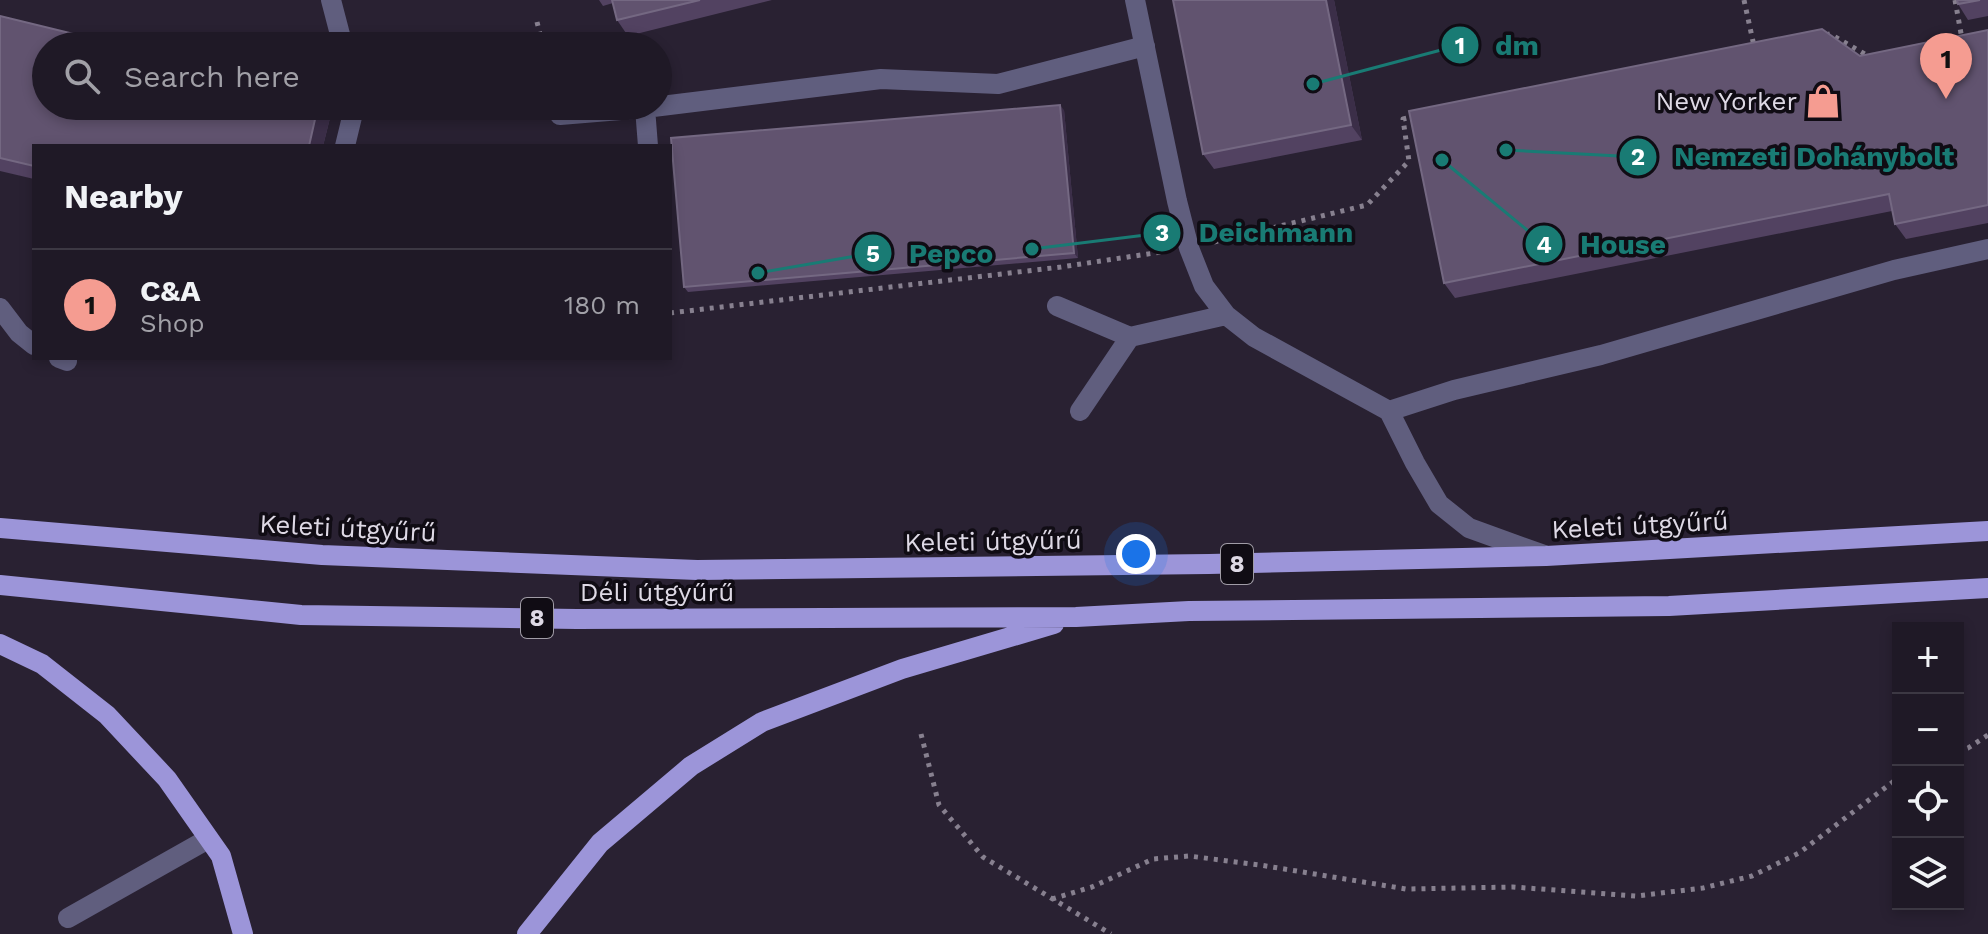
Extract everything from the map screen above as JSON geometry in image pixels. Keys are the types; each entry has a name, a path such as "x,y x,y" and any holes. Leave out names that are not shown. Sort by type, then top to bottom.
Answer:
{"main road":[{"name":"Keleti útgyűrű","path":"0,528 322,555 697,570 1178,565 1546,556 1988,531"},
{"name":"Déli útgyűrű","path":"0,585 301,615 577,619 1076,617"},
{"name":"8","path":"1076,617 1189,611 1669,606 1988,588"},
{"path":"527,934 611,833 691,766 762,722 902,669 1076,617"},
{"path":"0,644 42,664 107,715 167,779 221,856 243,934"}],"lane":[{"path":"331,0 339,32"},
{"path":"1135,0 1189,248 1204,286 1226,315 1254,337 1389,411 1439,504 1469,528 1546,556"},
{"path":"672,105 881,79 998,84 1145,46"},
{"path":"345,144 351,120"},
{"path":"646,120 648,144"},
{"path":"1389,411 1454,390 1601,355 1894,270 1988,249"},
{"path":"1057,306 1130,337 1226,315"},
{"path":"0,308 19,333 32,343"},
{"path":"1080,411 1130,337"},
{"path":"68,918 208,839"}],"path":[{"path":"1744,0 1754,49"},
{"path":"1955,0 1963,40"},
{"path":"537,22 540,32"},
{"path":"1815,37 1830,34 1875,60"},
{"path":"1948,43 1975,37"},
{"path":"672,313 1061,267 1189,248 1367,205 1409,161 1403,119 1418,116"},
{"path":"921,734 939,805 983,857 1111,934"},
{"path":"1964,749 1988,735"},
{"path":"1052,899 1092,887 1153,859 1189,856 1406,889 1513,887 1636,896 1703,888 1752,876 1799,853 1892,783"}],"building":[{"path":"612,0 700,0 617,20"},
{"path":"1173,0 1326,0 1351,125 1203,154"},
{"path":"1957,0 1980,0 1958,4"},
{"path":"0,16 66,32 32,32 32,120 315,120 309,144 32,144 32,166 0,158"},
{"path":"1822,29 1860,56 1988,30 1988,205 1895,224 1889,194 1444,283 1409,111"},
{"path":"1060,105 1074,253 684,287 671,138"}],"place":[{"name":"dm","path":"1313,84"},
{"name":"C&A","path":"1946,99"},
{"name":"New Yorker","path":"1823,101"},
{"name":"Nemzeti Dohánybolt","path":"1506,150"},
{"name":"House","path":"1442,160"},
{"name":"Deichmann","path":"1032,249"},
{"name":"Pepco","path":"758,273"}]}
